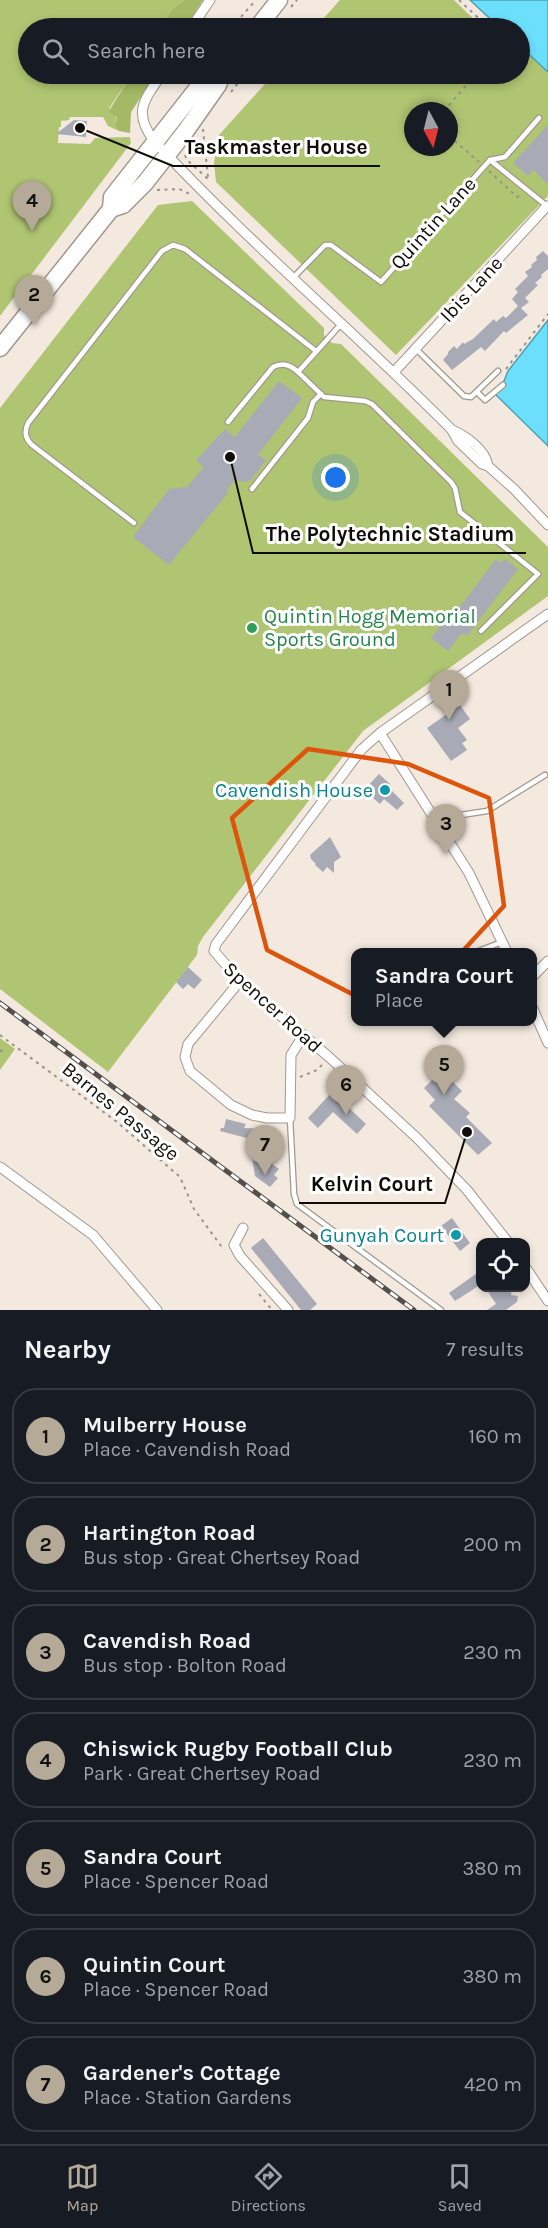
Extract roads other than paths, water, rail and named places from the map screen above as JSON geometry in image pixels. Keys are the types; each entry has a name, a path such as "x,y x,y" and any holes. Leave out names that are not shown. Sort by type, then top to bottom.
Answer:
{"highway":[{"path":"264,18 279,0"},
{"path":"111,209 112,197 201,84"},
{"path":"0,348 111,209 123,205 145,183 218,84"}],"street":[{"path":"198,18 210,0"},
{"path":"155,84 146,97 141,115 145,129 155,142 293,278 394,372 452,430 458,441 482,464 488,466 548,525"},
{"name":"Ibis Lane","path":"394,372 547,206"},
{"path":"505,948 469,873 380,733 548,614"},
{"name":"Spencer Road","path":"380,733 361,750 216,944 214,951 240,981 329,1057 423,1144 467,1190 505,1238"},
{"path":"537,972 548,961"},
{"path":"240,981 188,1044 185,1057 190,1071 239,1110 267,1119 290,1119 291,1055 303,1036"},
{"path":"537,1018 548,1043"},
{"path":"0,1167 93,1235 157,1310"},
{"path":"243,1228 234,1245 240,1256 288,1310"},
{"path":"530,1275 548,1301"}],"lane":[{"path":"490,160 505,157 539,118"},
{"path":"490,160 547,206"},
{"name":"Quintin Lane","path":"293,278 324,245 331,245 381,282 490,160"},
{"path":"134,523 32,445 25,430 28,423 162,251 173,245 185,249 316,351"},
{"path":"298,372 342,323"},
{"path":"416,348 464,396 471,398 498,371"},
{"path":"228,422 273,367 278,364 287,365 298,372 328,398 365,401 372,404 451,482 460,512 538,574 481,631"},
{"path":"477,392 485,400 503,385"},
{"path":"252,489 308,418 314,402 321,394"},
{"path":"441,826 461,815 487,811 545,775"},
{"path":"489,948 502,942"},
{"path":"290,1119 294,1194 297,1204 441,1310"}],"water":[{"path":"470,0 548,0 548,72 530,55 530,18 489,18"},
{"path":"548,320 548,446 493,392 504,381 508,371"}],"railway":[{"path":"0,1003 414,1310"}],"place":[{"name":"Taskmaster House","path":"80,128"},
{"name":"Chiswick Rugby Football Club","path":"32,231"},
{"name":"Hartington Road","path":"34,325"},
{"name":"The Polytechnic Stadium","path":"230,457"},
{"name":"Quintin Hogg Memorial Sports Ground","path":"252,628"},
{"name":"Mulberry House","path":"449,720"},
{"name":"Cavendish House","path":"385,790"},
{"name":"Cavendish Road","path":"446,854"},
{"name":"Sandra Court","path":"444,1095"},
{"name":"Quintin Court","path":"346,1115"},
{"name":"Kelvin Court","path":"467,1132"},
{"name":"Gardener's Cottage","path":"265,1175"},
{"name":"Gunyah Court","path":"456,1235"}]}
